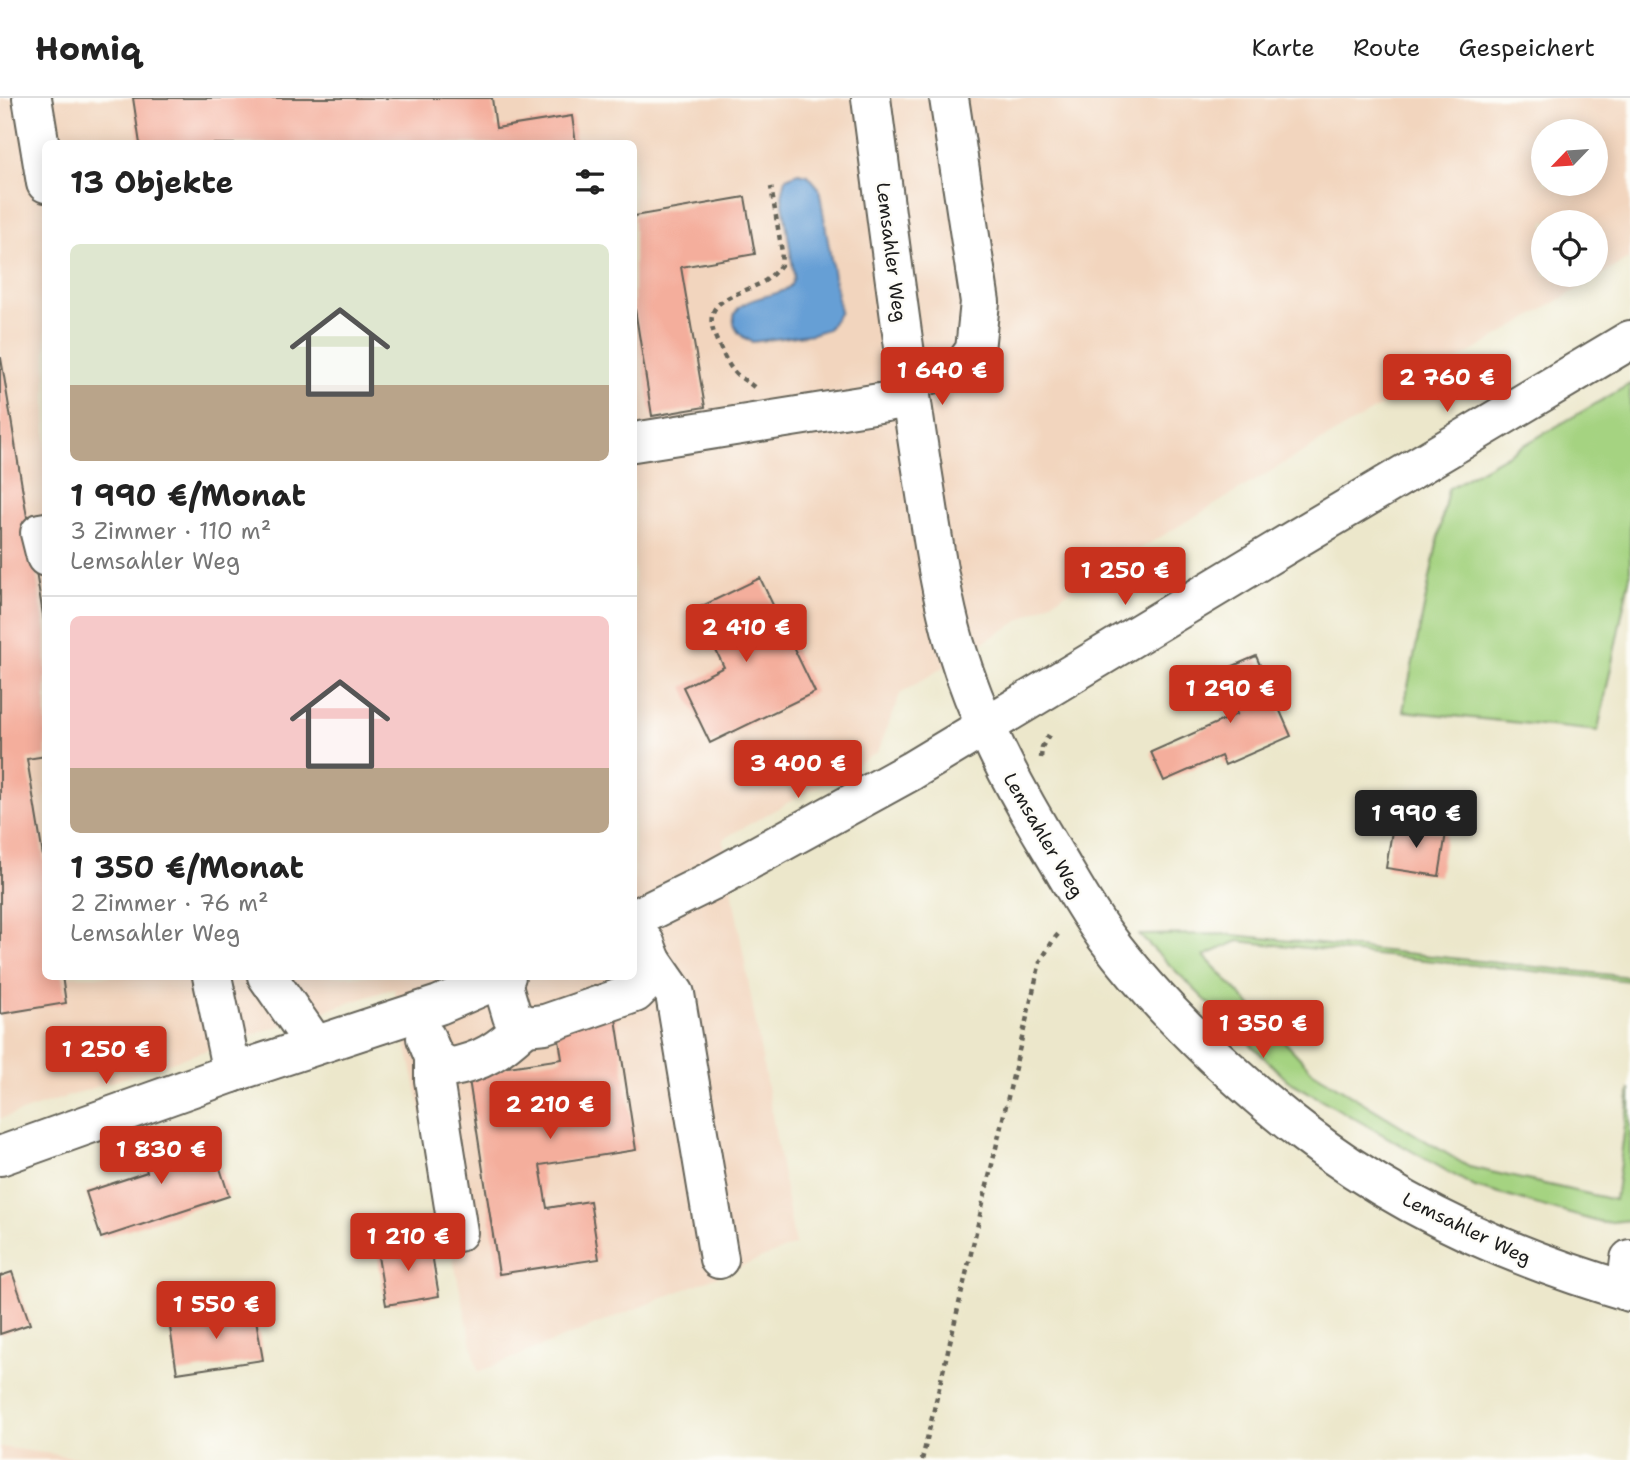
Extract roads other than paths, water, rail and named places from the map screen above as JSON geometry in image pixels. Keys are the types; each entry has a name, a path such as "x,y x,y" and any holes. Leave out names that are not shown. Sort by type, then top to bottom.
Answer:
{"street":[{"path":"32,98 42,159"},
{"name":"Lemsahler Weg","path":"872,98 909,388 948,619 970,691 1006,770 1087,909 1114,947 1173,1017 1233,1074 1301,1132 1374,1182 1445,1221 1497,1245 1552,1268 1629,1281"},
{"path":"637,442 764,421 909,388 962,368 975,350 980,302 949,98"},
{"path":"637,917 711,881 911,771 1630,340"},
{"path":"637,923 652,961 675,994 719,1259"},
{"path":"434,1057 448,1068 468,1064 502,1047 525,1026 545,1024 635,993 650,978 652,961"},
{"path":"213,980 232,1073"},
{"path":"270,980 315,1045"},
{"path":"0,1156 232,1073 439,1005 498,980"},
{"path":"503,980 512,1016 525,1026"},
{"path":"414,1013 434,1057 434,1080 458,1232"}],"water":[{"path":"798,173 808,175 819,188 840,312 828,329 812,334 752,342 736,330 735,314 745,303 780,292 792,283 794,275 782,196 786,178"}]}
